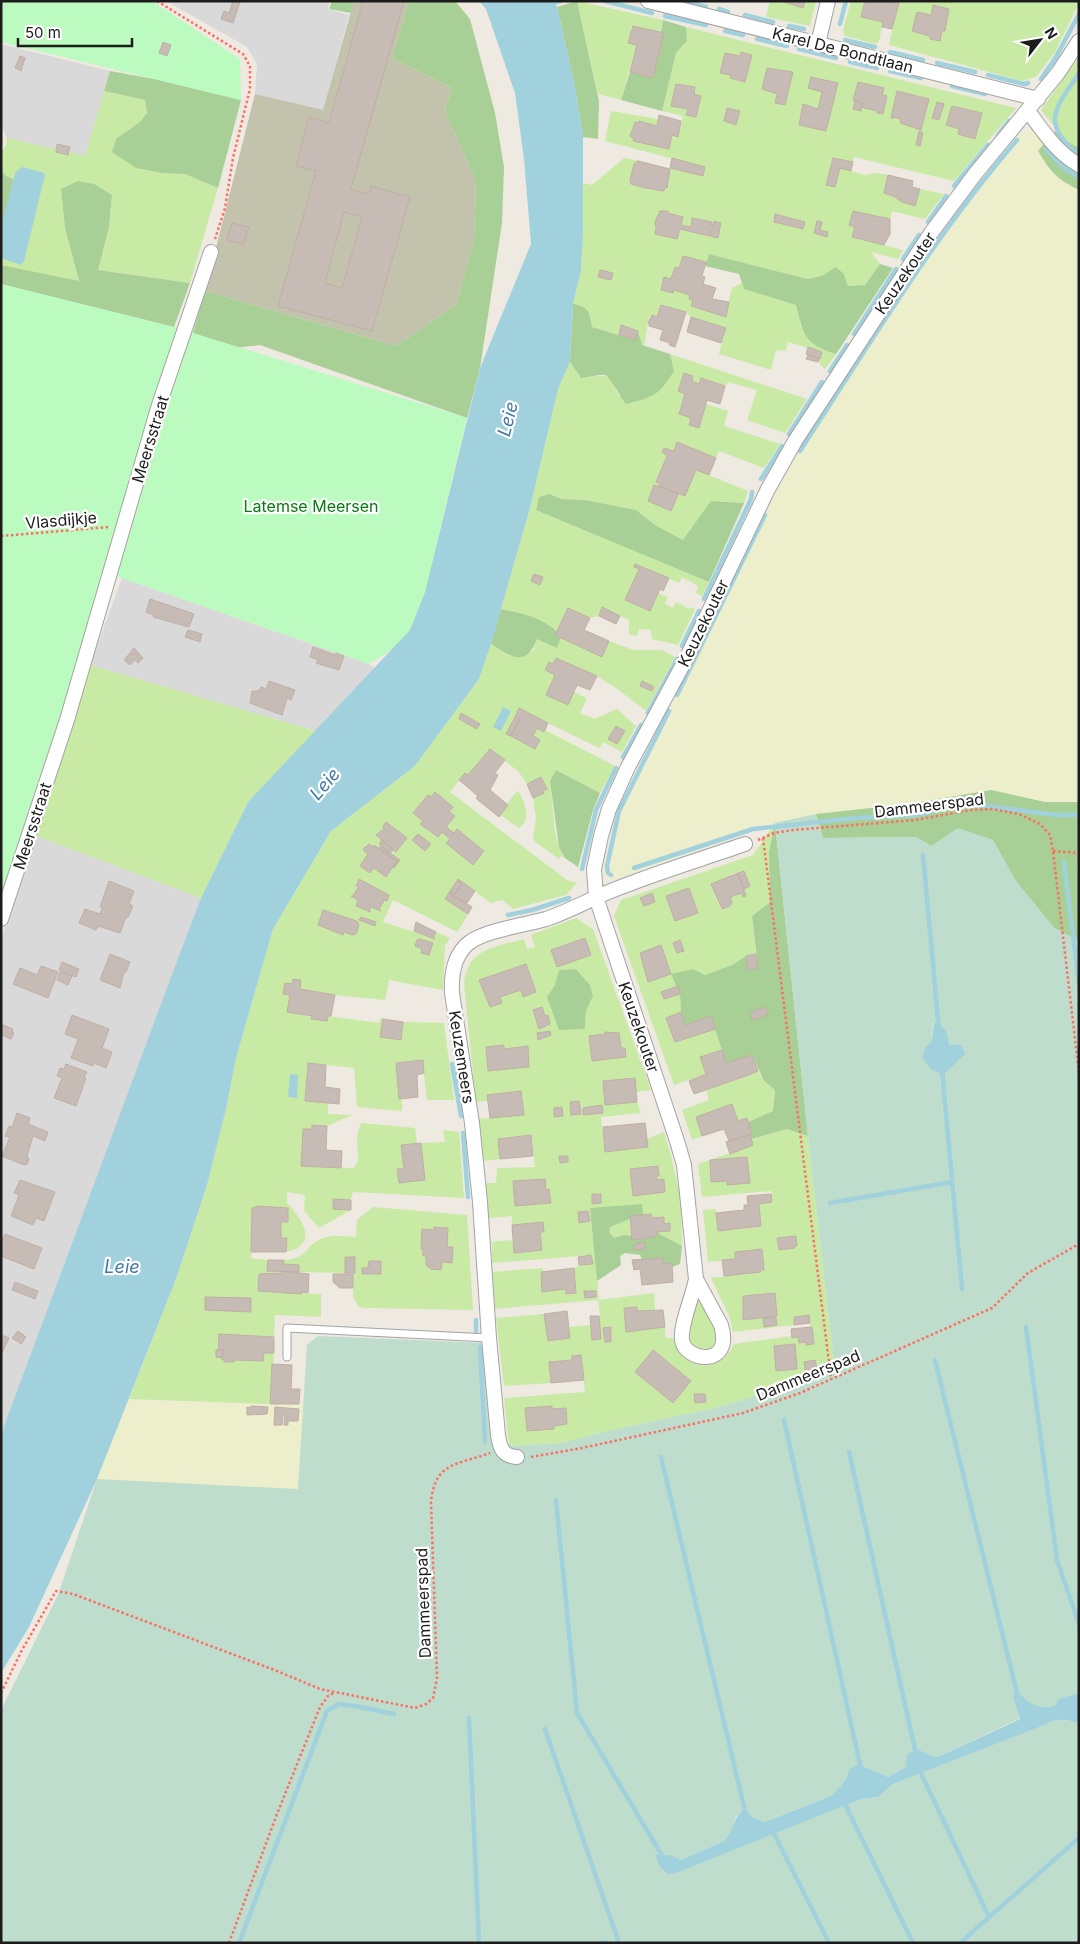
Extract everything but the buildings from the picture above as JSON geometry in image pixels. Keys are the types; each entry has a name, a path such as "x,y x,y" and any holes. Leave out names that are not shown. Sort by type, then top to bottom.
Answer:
{"street":[{"name":"Karel De Bondtlaan","path":"648,1 1038,99"},
{"path":"818,44 828,1"},
{"name":"Keuzekouter","path":"696,1279 724,1333 722,1349 716,1355 707,1358 690,1352 685,1348 682,1341 683,1328 693,1297 696,1279 684,1165 596,897 594,869 601,836 628,767 687,657 765,494 800,434 931,233 975,174 1038,99 1079,41"},
{"path":"1028,111 1055,147 1069,160 1079,165"},
{"name":"Meersstraat","path":"1,919 70,710 159,405 211,252"},
{"name":"Keuzemeers","path":"500,1447 489,1338 480,1202 472,1123 452,993 451,978 453,969 460,952 470,942 481,936 546,919 616,889 745,844"},
{"path":"500,1447 504,1454 517,1458"}],"lane":[{"path":"287,1357 287,1328 489,1338"}],"path":[{"path":"157,1 243,54 250,66 250,89 233,158 225,208 211,252"},
{"name":"Vlasdijkje","path":"1,536 122,527"},
{"name":"Dammeerspad","path":"745,844 774,833 916,820 971,810 992,809 1019,814 1040,824 1050,834 1053,852 1079,1073"},
{"path":"763,838 831,1378"},
{"path":"1053,852 1079,854"},
{"name":"Dammeerspad","path":"517,1458 542,1456 743,1413 800,1393 992,1308 1028,1272 1079,1244"},
{"name":"Dammeerspad","path":"1,1693 22,1650 56,1592 73,1594 277,1671 320,1690 415,1708 426,1704 433,1698 437,1678 432,1488 437,1476 446,1468 489,1454 500,1447"},
{"path":"229,1943 277,1814 320,1707 328,1696 336,1692"}],"shaded area":[{"path":"166,1 329,1 328,9 349,15 323,111 255,94 257,64 247,47"},
{"path":"354,1 409,1 392,58 452,88 445,111 476,182 474,239 456,305 396,346 205,291 255,94 323,110"},
{"path":"1,44 110,71 85,156 7,138 1,125"},
{"path":"1033,129 1044,142 1060,180 1079,190 1079,802 1045,802 991,790 908,804 816,814 775,823 613,880 604,878 603,869 610,839 618,813 636,771 695,661 773,499 800,451 953,218 1021,135 1027,130"},
{"path":"122,578 369,664 375,668 316,731 90,665"},
{"path":"816,814 823,838 916,837 931,846 958,828 993,840 1015,880 1054,928 1079,941 1079,1693 1055,1706 1044,1708 1033,1705 1015,1689 1020,1718 938,1757 929,1755 908,1762 906,1767 888,1777 865,1767 849,1770 846,1779 833,1795 763,1822 752,1817 736,1816 730,1835 724,1841 682,1860 861,1799 878,1797 893,1784 1052,1721 1066,1720 1079,1723 1079,1943 1,1943 1,1710 58,1595 97,1479 298,1489 307,1345 318,1336 485,1343 493,1442 509,1446 561,1443 710,1409 746,1399 817,1373 835,1370 775,823","holes":["934,1022 949,1045 925,1048 932,1040","655,1855 671,1855 681,1860 660,1867"]},
{"path":"34,835 201,898 1,1434 1,940"},
{"path":"128,1399 303,1405 298,1490 97,1479","holes":["252,1406 268,1408 267,1414 260,1416 247,1415 247,1408","275,1407 299,1409 298,1421 288,1421 288,1425 284,1425 285,1415 283,1415 282,1425 274,1425"]}],"green space":[{"path":"1,1 152,1 240,59 241,100 1,42"},
{"path":"332,1 354,1 351,13 329,9"},
{"path":"409,1 455,1 470,19 495,113 504,167 502,223 480,368 467,418 260,345 187,353 205,291 396,346 456,305 474,239 476,182 445,111 452,88 392,58"},
{"path":"577,1 663,20 660,32 632,26 629,43 637,45 621,100 598,94"},
{"path":"577,1 599,101 598,139 583,137 575,87 557,7"},
{"path":"770,1 816,1 810,26 766,17"},
{"path":"851,1 865,1 862,17 883,22 879,41 876,44 845,36 843,30"},
{"path":"892,1 1079,1 1079,3 1055,52 1037,76 1023,81 889,45 898,3"},
{"path":"663,20 686,27 687,41 676,53 662,111 621,100 630,72 653,78"},
{"path":"686,27 1016,108 954,181 854,157 853,162 833,158 827,185 835,187 840,168 865,175 876,173 888,175 884,193 915,206 920,189 944,194 925,219 892,211 890,219 853,211 849,225 855,227 852,237 903,250 898,259 871,252 880,264 865,285 848,286 844,274 808,279 709,254 706,262 683,256 679,268 675,267 671,279 664,277 661,290 673,293 674,290 690,295 689,299 693,300 691,306 725,316 732,288 742,283 744,289 796,305 801,327 821,349 836,354 825,369 818,362 822,352 788,342 785,351 776,350 771,370 719,354 726,328 691,317 686,312 661,305 657,317 652,315 649,317 644,346 638,331 622,325 619,335 592,327 587,311 579,305 573,304 581,271 583,183 592,185 624,158 641,161 634,164 630,180 631,184 646,189 664,191 665,187 667,188 670,168 703,176 705,167 605,141 611,111 658,119 657,126 639,121 638,123 635,122 630,136 634,140 669,149 672,135 678,136 683,116 662,111 676,53 687,41","holes":["741,52 745,82 730,78 731,75 720,72 725,53 740,56","767,68 793,72 785,105 775,103 777,94 762,89","811,77 837,83 826,131 799,125 803,105 818,109 822,92 808,88","858,82 883,88 882,95 887,96 883,114 861,107 862,103 853,100","683,85 695,87 694,94 701,96 696,117 687,115 688,109 671,105","897,91 929,99 921,129 900,123 901,119 893,117 893,119 891,118","952,106 982,113 975,139 958,134 959,129 946,125","727,108 740,112 736,125 724,121","664,211 682,217 681,225 691,227 693,218 712,223 709,236 680,229 677,239 655,234 655,222","776,214 805,222 803,229 774,222"]},
{"path":"1079,57 1079,148 1068,143 1041,110"},
{"path":"110,71 154,79 241,100 218,188 185,174 162,173 136,168 112,152 116,139 140,122 147,113 145,100 104,91"},
{"path":"104,91 145,100 147,113 140,122 116,139 136,168 162,173 185,174 218,188 190,283 98,270 109,227 112,195 61,189 65,228 79,282 1,265 1,253 17,181 6,176 1,170 1,153 6,145 7,138 85,156"},
{"path":"1057,129 1068,142 1079,148 1079,190 1064,182 1055,174 1038,151"},
{"path":"1,170 6,176 17,181 1,253"},
{"path":"78,181 94,184 112,195 109,227 98,270 190,283 174,327 1,284 1,265 79,281 65,228 61,189"},
{"path":"709,254 808,279 822,276 836,267 844,274 848,286 865,285 880,264 893,268 836,354 818,347 807,337 796,305 744,289 739,274 705,266"},
{"name":"Latemse Meersen","path":"1,284 174,327 467,418 425,592 410,630 394,648 369,664 110,574 1,914"},
{"path":"573,304 583,307 588,311 592,327 635,340 638,331 642,345 670,354 674,371 660,390 650,397 626,404 605,375 581,378 570,362"},
{"path":"670,354 807,399 785,433 747,420 757,390 728,382 725,386 701,378 699,384 692,381 693,376 684,373 678,391 685,394 679,413 691,418 689,425 699,428 706,404 728,411 724,426 780,444 764,468 719,451 716,458 678,442 674,451 664,448 662,452 667,456 656,482 662,486 661,488 654,486 648,501 671,511 678,495 677,493 696,470 748,491 744,503 721,501 683,540 655,525 636,510 585,500 562,499 549,494 539,497 536,509 709,582 702,596 696,593 698,586 682,577 679,583 635,564 634,567 639,569 626,601 650,611 658,593 668,597 665,604 673,608 676,602 689,609 690,607 695,609 678,645 652,639 651,630 639,629 637,636 629,634 629,620 603,608 599,616 590,618 568,608 557,632 540,620 501,609 530,508 558,389 570,362 581,378 605,376 608,378 619,396 674,371"},
{"path":"549,494 562,499 585,500 636,510 655,525 683,540 711,501 744,503 709,582 536,510 539,497"},
{"path":"501,609 534,618 549,625 561,637 557,648 537,639 528,654 523,657 517,657 505,653 491,644"},
{"path":"561,637 602,657 609,641 633,650 662,650 675,657 646,711 597,676 556,658 553,664 549,662 565,684 587,698 580,713 595,719 617,709 636,726 622,752 603,742 599,748 519,709 507,734 535,748 533,736 537,728 544,732 545,730 615,766 600,793 556,770 550,781 555,832 559,847 565,858 561,856 559,859 535,842 533,838 536,818 533,798 544,793 543,791 547,789 541,777 527,784 518,771 490,749 468,775 465,773 450,792 567,880 577,883 566,895 513,909 502,900 491,903 458,879 445,899 468,914 457,932 393,900 383,922 433,938 436,932 450,938 445,946 443,990 389,980 385,1000 300,989 301,980 294,979 288,1012 327,1021 328,1016 379,1023 381,1017 383,1019 380,1037 400,1040 403,1022 444,1023 454,1100 427,1100 422,1060 396,1063 399,1098 402,1098 402,1111 357,1107 354,1068 308,1063 305,1101 328,1103 328,1114 352,1115 327,1126 312,1125 312,1129 303,1129 301,1166 354,1168 358,1160 357,1136 361,1123 415,1128 417,1144 401,1145 404,1169 397,1169 399,1182 425,1180 421,1143 445,1142 443,1130 459,1132 464,1198 353,1192 351,1200 333,1200 333,1209 351,1210 319,1228 304,1211 305,1195 287,1192 287,1203 302,1223 305,1237 303,1244 286,1252 287,1239 281,1238 281,1222 287,1222 288,1208 259,1206 253,1208 251,1258 268,1260 268,1270 284,1271 284,1273 270,1273 267,1292 321,1294 321,1317 275,1315 274,1337 219,1334 216,1357 222,1358 225,1362 234,1362 235,1360 263,1361 264,1353 274,1353 270,1404 129,1399 176,1279 207,1185 226,1109 236,1058 273,929 331,831 415,766 479,679 491,644 510,656 533,651 537,639","holes":["435,792 453,807 449,812 446,827 454,833 457,830 484,850 473,865 446,843 450,839 442,832 437,837 420,824 423,821 413,813 428,795 431,797","386,822 407,838 396,852 393,850 391,852 400,860 386,876 374,868 370,873 360,866 368,854 364,851 366,845 369,844 373,847 374,845 379,848 381,846 379,844 382,840 376,835 384,829 383,826","359,879 389,895 379,910 356,906 358,900 353,896","323,910 357,921 359,924 356,934 352,935 344,932 343,935 318,925","420,939 433,943 429,955 421,953 422,949 415,946 417,940"]},
{"path":"90,665 316,731 248,802 201,898 34,835"},
{"path":"556,770 600,793 593,810 578,867 565,858 559,847 550,781"},
{"path":"991,790 1045,802 1079,802 1079,862 1077,866 1079,872 1079,941 1054,928 1015,880 993,840 931,846 916,837 823,838 816,814 908,804"},
{"path":"518,791 526,810 525,820 519,828 500,815 510,799"},
{"path":"775,823 769,852 770,902 752,916 756,954 746,956 732,965 705,975 693,969 680,985 662,992 664,999 680,994 681,1012 666,1018 675,1042 716,1029 722,1050 701,1057 706,1074 674,1085 614,916 621,900 753,855","holes":["744,871 750,886 744,889 746,896 743,896 742,893 730,897 732,903 730,906 720,908 711,884 731,877 731,874","689,888 697,913 675,921 666,896","660,946 671,974 649,982 640,953"]},
{"path":"775,823 808,1136 787,1129 751,1139 750,1135 752,1133 748,1122 773,1111 775,1090 764,1081 752,1055 726,1063 711,1016 685,1025 681,1012 680,994 671,974 693,969 705,975 732,965 746,956 748,969 758,968 752,916 770,902 769,852"},
{"path":"576,918 593,929 651,1090 636,1092 635,1078 603,1081 605,1105 637,1102 641,1113 601,1117 605,1151 647,1147 647,1139 664,1132 681,1200 682,1246 656,1232 670,1231 670,1224 664,1224 664,1217 652,1218 651,1214 643,1215 590,1208 599,1300 654,1293 655,1310 637,1311 636,1307 624,1308 626,1331 665,1327 665,1338 673,1338 678,1349 685,1357 693,1363 702,1365 711,1365 720,1361 734,1344 792,1336 792,1338 798,1337 799,1343 813,1344 809,1315 794,1317 794,1325 733,1332 729,1316 711,1278 761,1272 764,1270 762,1249 735,1252 735,1259 708,1262 703,1210 716,1209 718,1231 761,1227 759,1204 772,1202 771,1191 702,1197 698,1164 753,1145 751,1139 787,1129 808,1136 835,1370 817,1373 746,1399 710,1409 561,1443 509,1446 504,1398 585,1392 581,1355 572,1356 572,1360 549,1362 551,1383 504,1386 496,1318 544,1314 548,1341 570,1338 569,1327 591,1325 601,1339 598,1300 494,1309 492,1272 543,1268 541,1272 542,1292 566,1289 567,1294 576,1293 574,1268 579,1265 592,1263 592,1255 492,1263 492,1242 513,1240 544,1232 543,1222 512,1225 512,1216 488,1218 486,1183 496,1183 497,1168 535,1167 531,1135 498,1139 500,1159 483,1161 477,1119 524,1115 521,1091 488,1095 488,1101 476,1102 464,984 466,972 477,956 494,947 524,939 527,949 535,947 531,935","holes":["585,938 591,955 557,966 551,950","576,969 590,985 593,996 586,1011 585,1029 555,986 559,970","610,1032 621,1048 625,1048 626,1057 592,1060 589,1036","504,1045 504,1049 527,1047 529,1067 488,1071 486,1047","747,1157 750,1183 728,1185 727,1181 711,1182 710,1160","658,1166 657,1180 664,1179 665,1192 633,1196 630,1169","545,1179 546,1190 549,1190 550,1203 515,1206 513,1181","796,1236 797,1246 794,1246 794,1248 779,1250 778,1238","775,1293 777,1325 765,1327 763,1318 743,1320 744,1296","795,1344 797,1369 777,1371 774,1346","653,1350 691,1381 673,1403 635,1372","552,1406 552,1409 566,1408 567,1424 554,1426 554,1429 527,1431 525,1409"]},
{"path":"576,969 590,985 593,996 586,1011 585,1029 559,1030 547,997 555,985 559,970"},
{"path":"758,1071 764,1081 775,1090 773,1111 748,1122 746,1118 738,1121 732,1104 696,1117 702,1136 692,1140 682,1110 709,1100 706,1090 749,1076"},
{"path":"642,1204 643,1215 630,1216 630,1219 610,1227 609,1232 614,1238 624,1235 632,1236 632,1240 654,1237 658,1233 682,1246 680,1264 672,1267 671,1263 663,1264 663,1258 642,1260 640,1255 625,1253 620,1256 621,1265 597,1281 590,1208"},
{"path":"373,1207 467,1215 473,1310 359,1307 353,1297 355,1257 345,1257 345,1273 299,1272 299,1265 283,1264 284,1260 302,1255 311,1245 325,1237 356,1237 357,1220","holes":["448,1228 447,1247 453,1248 442,1262 441,1270 431,1269 426,1265 426,1256 423,1256 423,1249 421,1248 422,1229"]},
{"path":"630,1219 632,1236 624,1235 614,1238 609,1232 610,1227"},
{"path":"701,1299 718,1329 717,1343 712,1349 707,1351 694,1349 687,1339 688,1326 697,1301"}],"water":[{"name":"Leie","path":"479,1 553,1 557,7 575,87 583,137 581,271 573,304 570,362 558,389 530,508 479,679 415,766 331,831 273,929 236,1058 226,1109 207,1185 176,1279 97,1479 29,1627 1,1673 1,1434 201,898 248,802 410,630 425,592 480,368 531,244 524,159 515,93 486,9"},
{"path":"22,167 44,173 45,175 24,261 21,265 1,258 1,227 15,173"},
{"path":"503,707 511,711 501,731 493,727"},
{"path":"934,1022 946,1030 949,1045 961,1045 965,1054 943,1075 931,1069 922,1058 925,1048 932,1040"},
{"path":"290,1074 298,1075 297,1098 288,1097"},
{"path":"1015,1688 1027,1701 1043,1707 1055,1706 1059,1699 1079,1693 1079,1723 1066,1720 1052,1721 893,1784 878,1797 861,1799 676,1873 668,1874 660,1867 655,1855 671,1855 681,1860 724,1841 728,1837 737,1817 745,1809 752,1817 764,1822 833,1795 846,1779 849,1770 858,1764 888,1777 906,1767 907,1755 917,1749 938,1757 1020,1719 1014,1699"}],"waterway":[{"path":"554,3 560,1"},
{"path":"605,1 652,13"},
{"path":"684,1 706,7"},
{"path":"840,24 846,1"},
{"path":"719,9 728,12"},
{"path":"1041,79 1056,57 1079,14"},
{"path":"745,15 773,22"},
{"path":"665,16 706,25"},
{"path":"789,26 804,29"},
{"path":"725,31 743,35"},
{"path":"757,39 787,46"},
{"path":"845,40 875,47"},
{"path":"799,49 836,58"},
{"path":"890,52 923,60"},
{"path":"850,62 877,68"},
{"path":"937,63 975,72"},
{"path":"890,71 921,78"},
{"path":"1079,73 1058,106 1055,115 1055,124 1059,134 1079,155"},
{"path":"988,75 1024,84 1028,83"},
{"path":"952,86 985,94"},
{"path":"998,135 1009,121"},
{"path":"800,451 930,253 958,214 1017,140"},
{"path":"954,186 988,145"},
{"path":"1046,149 1064,168 1079,177"},
{"path":"928,222 946,196"},
{"path":"903,259 919,235"},
{"path":"854,334 896,269"},
{"path":"830,371 847,345"},
{"path":"789,434 822,382"},
{"path":"761,479 782,446"},
{"path":"704,599 751,499 752,492"},
{"path":"677,695 765,515"},
{"path":"682,646 699,611"},
{"path":"648,713 677,659"},
{"path":"611,875 608,873 607,866 619,811 669,711"},
{"path":"623,757 641,725"},
{"path":"582,869 596,810 616,768"},
{"path":"634,868 753,829 856,818 917,815 954,806 977,805 1057,815 1079,815"},
{"path":"923,855 939,1030"},
{"path":"1064,862 1079,983"},
{"path":"508,915 532,910 569,898"},
{"path":"452,1064 461,1116"},
{"path":"942,1070 962,1289"},
{"path":"463,1133 468,1197"},
{"path":"830,1203 952,1182"},
{"path":"476,1320 476,1331"},
{"path":"1026,1327 1057,1560 1079,1624"},
{"path":"480,1347 485,1442"},
{"path":"935,1360 1017,1693"},
{"path":"784,1420 861,1769"},
{"path":"849,1452 916,1754"},
{"path":"661,1457 746,1815"},
{"path":"556,1500 577,1713 664,1859"},
{"path":"239,1943 327,1711 339,1704 394,1714"},
{"path":"469,1718 479,1943"},
{"path":"545,1729 619,1943"},
{"path":"919,1769 989,1917"},
{"path":"843,1800 913,1943"},
{"path":"772,1830 829,1943"},
{"path":"960,1943 1079,1838"},
{"path":"601,1943 606,1942"}]}
